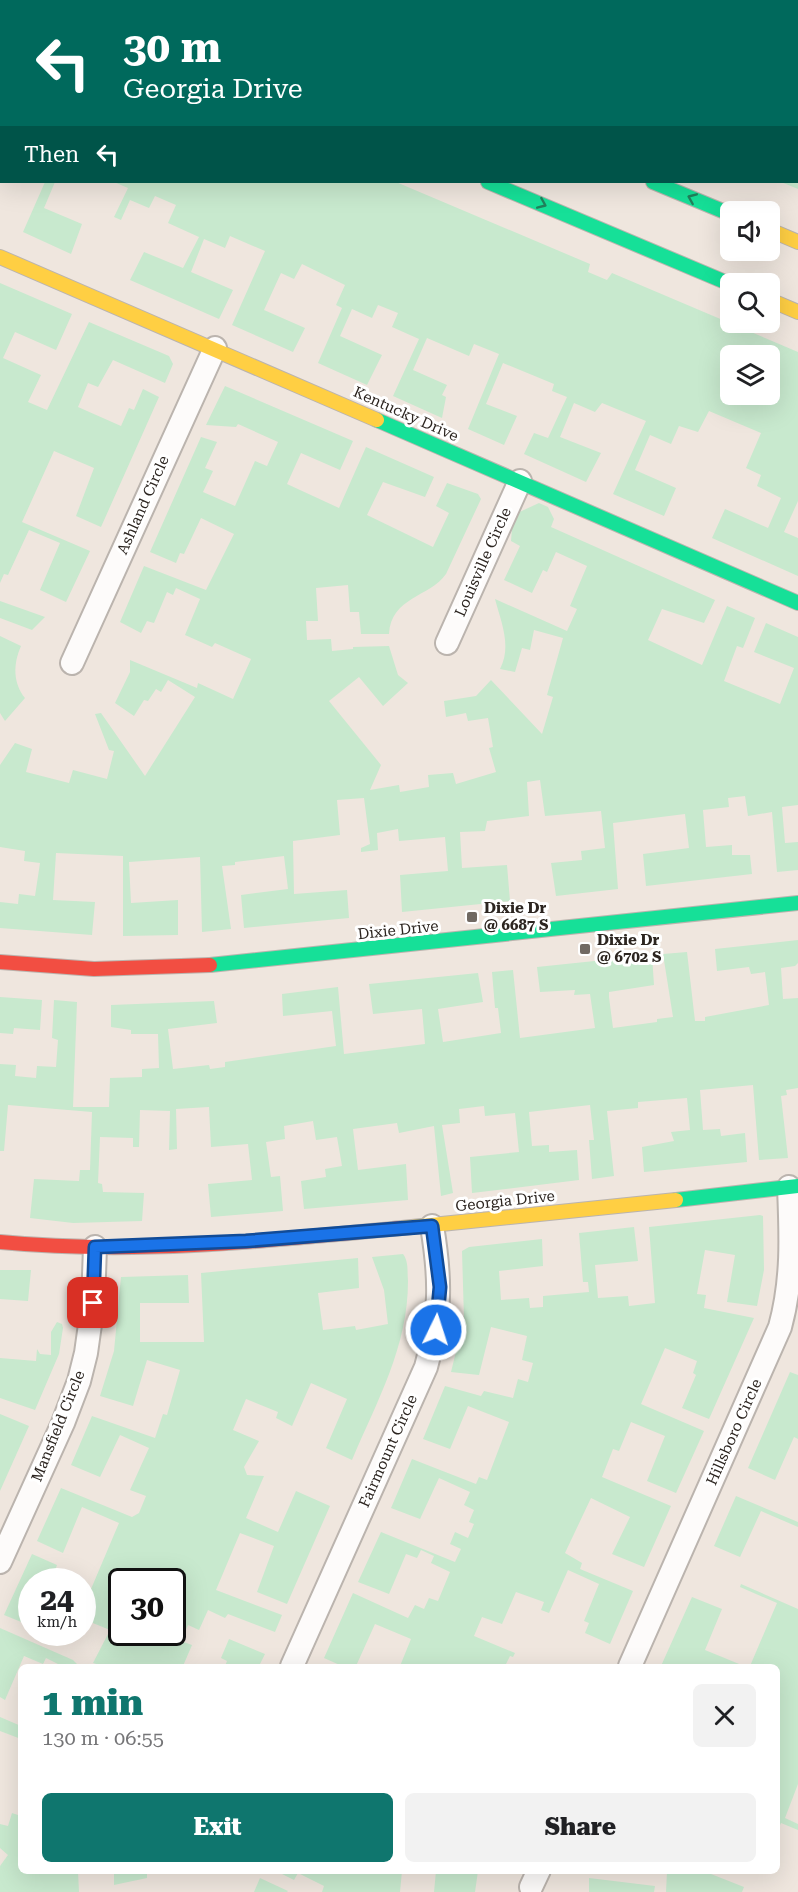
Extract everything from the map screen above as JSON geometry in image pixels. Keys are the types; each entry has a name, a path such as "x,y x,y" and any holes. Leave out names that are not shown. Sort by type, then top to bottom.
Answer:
{"main road":[{"path":"490,183 720,280"},
{"path":"655,183 720,210"},
{"path":"780,234 798,242"},
{"name":"Kentucky Drive","path":"0,257 798,603"},
{"path":"780,304 798,312"},
{"name":"Dixie Drive","path":"0,962 94,969 193,967 798,903"},
{"name":"Georgia Drive","path":"0,1242 95,1247 246,1241 432,1226 794,1186"}],"street":[{"name":"Ashland Circle","path":"72,663 214,348"},
{"name":"Louisville Circle","path":"447,643 520,481"},
{"name":"Hillsboro Circle","path":"631,1664 780,1327 787,1304 792,1262 794,1186"},
{"name":"Fairmount Circle","path":"293,1664 426,1367 436,1330 440,1287 432,1226"},
{"name":"Mansfield Circle","path":"0,1562 63,1423 78,1381 86,1353 93,1303 95,1247"}],"green space":[{"path":"45,183 55,183 44,208 82,224 71,254 23,232"},
{"path":"116,183 398,183 590,264 588,272 607,280 612,273 720,319 720,333 753,333 798,352 798,501 784,532 798,538 798,576 712,538 725,509 768,528 781,498 757,486 761,475 746,468 761,433 709,411 698,432 679,426 671,444 650,435 635,470 676,488 664,516 613,494 646,421 602,403 595,412 574,403 560,437 601,453 586,482 524,454 534,433 548,438 567,397 552,391 554,384 503,363 486,404 517,416 504,445 468,429 499,354 474,344 469,356 427,338 413,370 447,385 442,395 446,397 442,418 393,396 419,339 392,327 398,313 378,305 372,318 352,309 340,336 382,355 367,385 318,363 342,308 336,305 345,285 302,264 294,279 281,273 264,310 305,328 293,352 232,325 265,251 230,236 225,248 204,239 191,272 233,290 219,319 130,280 144,252 183,268 199,237 168,223 176,205 155,196 149,208 130,200 121,220 114,217 128,188"},
{"path":"783,183 798,183 798,189"},
{"path":"0,283 72,314 56,350 15,332 3,358 41,375 28,402 47,410 89,322 169,356 173,364 165,383 113,360 98,387 88,383 78,407 121,426 129,408 134,410 143,389 159,397 101,527 76,516 94,468 54,451 22,522 90,551 66,602 40,590 60,543 29,530 8,575 4,574 0,583"},
{"path":"225,386 353,441 340,470 301,453 287,484 339,508 366,447 434,477 425,497 383,482 367,515 433,547 449,513 436,506 447,483 478,494 481,499 446,574 439,582 396,612 389,634 361,634 359,612 350,612 348,585 316,588 318,621 306,621 307,640 331,639 332,651 353,649 353,647 389,646 398,675 408,683 383,706 359,677 329,701 381,765 370,790 399,785 400,792 429,787 428,775 453,773 456,784 496,772 489,748 493,747 488,718 468,721 466,713 446,717 444,701 476,696 491,680 542,734 553,697 547,695 563,638 534,630 530,650 522,648 515,672 500,669 505,643 495,599 567,631 577,609 570,606 587,566 556,552 547,572 543,570 532,593 504,580 520,546 511,541 513,515 539,503 548,507 554,519 551,527 715,600 704,623 662,609 648,640 702,665 727,606 755,618 743,648 737,646 724,681 780,704 794,668 754,652 766,623 798,637 798,805 782,807 785,843 798,842 798,870 777,872 772,812 748,816 745,796 728,798 729,807 703,810 706,847 732,845 732,855 750,855 752,874 646,886 643,854 689,848 685,814 613,823 618,889 556,896 551,863 582,860 581,851 605,848 601,811 545,816 540,780 527,782 529,816 487,821 485,831 460,832 462,868 507,865 510,901 402,912 400,875 448,871 445,837 399,841 398,829 377,833 378,850 361,852 361,848 370,844 364,798 337,800 340,835 293,841 294,894 347,890 349,918 244,928 241,895 288,889 284,856 235,862 235,865 222,866 231,929 202,932 200,857 129,862 131,903 178,900 178,935 123,936 123,856 56,853 53,900 95,902 92,935 0,928 0,902 18,904 19,894 35,896 40,863 24,861 25,851 0,847 0,765 15,743 32,749 26,772 69,783 73,770 107,779 114,751 109,750 95,714 101,713 145,776 195,697 168,680 161,692 156,689 148,701 144,700 134,716 115,703 130,672 130,660 197,688 198,683 233,699 251,659 215,643 212,647 185,635 200,599 176,588 173,595 167,592 154,623 147,621 141,633 120,622 144,566 206,590 234,534 201,518 184,554 180,553 176,563 150,552 201,437 217,442 205,468 213,471 203,492 235,506 255,461 267,466 278,442 238,424 236,427 206,425"},
{"path":"0,601 45,617 32,630 0,618"},
{"path":"0,636 21,646 17,660 16,680 25,698 5,721 0,713"},
{"path":"798,940 798,963 795,966 781,968 783,999 798,998 798,1088 786,1090 787,1095 781,1096 788,1158 759,1160 753,1085 700,1090 703,1130 720,1129 721,1136 745,1133 747,1162 644,1172 642,1147 674,1141 671,1132 690,1130 687,1098 638,1102 638,1108 607,1111 614,1176 592,1179 589,1140 594,1140 590,1105 529,1112 532,1146 549,1145 549,1152 577,1150 579,1180 472,1193 470,1157 519,1152 515,1113 485,1116 484,1106 459,1109 460,1123 442,1125 453,1193 441,1196 434,1126 399,1133 397,1123 353,1129 358,1170 406,1164 408,1200 304,1209 301,1181 326,1177 325,1169 342,1166 337,1137 316,1140 313,1121 284,1126 285,1139 266,1142 271,1177 280,1176 283,1211 211,1217 208,1184 252,1180 248,1144 211,1147 209,1107 176,1109 177,1149 169,1150 170,1111 140,1110 139,1147 133,1147 133,1138 100,1137 98,1183 102,1184 103,1192 144,1193 142,1221 73,1223 30,1218 34,1179 79,1181 80,1170 90,1170 92,1112 8,1105 4,1151 0,1151 0,1064 16,1065 15,1076 36,1078 37,1066 56,1067 58,1040 52,1038 54,1000 77,1002 73,1107 109,1107 110,1078 142,1077 142,1069 159,1068 158,1034 131,1034 131,1030 111,1027 111,1005 214,1001 217,1023 168,1029 173,1069 209,1065 210,1069 225,1067 225,1062 336,1046 332,1011 283,1016 282,994 338,987 344,1054 425,1044 422,1009 373,1014 369,984 478,973 483,1002 438,1009 443,1042 501,1033 498,1008 495,1008 492,972 513,970 520,1038 595,1028 590,994 574,995 575,990 540,992 537,967 652,955 654,985 609,992 613,1028 657,1022 657,1019 673,1017 663,954 687,952 695,1021 705,1021 705,1017 769,1005 765,972 751,974 749,967 717,971 715,949"},
{"path":"0,997 42,1000 40,1030 14,1028 13,1034 0,1033"},
{"path":"763,1216 764,1270 757,1306 727,1302 735,1255 705,1250 697,1294 706,1295 704,1308 754,1318 709,1419 682,1408 696,1375 693,1373 697,1361 665,1348 641,1404 704,1431 676,1493 647,1481 665,1436 631,1422 619,1451 613,1449 602,1477 671,1506 644,1567 612,1554 630,1517 591,1498 565,1553 582,1563 580,1569 633,1591 610,1644 585,1633 589,1623 584,1621 599,1584 568,1570 549,1613 541,1610 544,1602 516,1592 502,1624 482,1617 474,1636 515,1653 513,1657 510,1656 506,1664 401,1664 411,1639 375,1624 357,1664 338,1664 324,1658 353,1593 408,1618 415,1605 424,1609 429,1598 438,1601 450,1572 431,1563 434,1556 421,1550 417,1558 406,1554 389,1594 358,1582 381,1532 455,1562 461,1549 450,1544 455,1532 468,1538 474,1524 469,1522 474,1510 464,1505 470,1492 439,1478 420,1519 391,1508 412,1459 476,1484 479,1477 487,1480 509,1422 468,1406 450,1449 423,1439 445,1386 481,1396 484,1391 513,1398 518,1379 528,1382 533,1363 522,1360 527,1336 491,1327 479,1375 451,1372 464,1319 462,1251 469,1247 542,1239 543,1266 499,1271 501,1300 529,1298 530,1308 543,1307 543,1296 589,1292 588,1282 583,1282 579,1233 634,1227 638,1261 595,1265 598,1298 628,1296 629,1306 655,1303 649,1227"},
{"path":"403,1254 406,1260 408,1281 403,1329 381,1395 352,1460 326,1448 347,1399 311,1383 292,1426 276,1418 278,1412 246,1399 233,1430 259,1441 244,1467 247,1475 264,1476 246,1518 278,1532 296,1491 330,1506 287,1604 257,1592 274,1546 240,1533 216,1590 282,1615 275,1632 228,1614 225,1618 208,1610 199,1630 188,1625 186,1630 186,1568 108,1568 108,1629 96,1624 96,1577 119,1523 82,1507 63,1553 37,1541 61,1488 132,1517 139,1513 146,1496 130,1490 149,1448 120,1435 100,1477 71,1465 92,1416 155,1438 163,1414 167,1415 180,1370 147,1360 133,1406 100,1396 114,1351 121,1277 188,1275 189,1303 140,1303 140,1342 204,1342 201,1273 358,1258 359,1288 318,1293 323,1330 355,1326 356,1330 388,1324 384,1290 372,1257"},
{"path":"0,1270 31,1270 28,1301 0,1299"},
{"path":"57,1322 62,1324 63,1328 59,1354 35,1410 0,1398 0,1358 36,1361 37,1349 40,1354 51,1355 51,1332"},
{"path":"790,1372 798,1375 798,1439 794,1437 775,1480 748,1468"},
{"path":"0,1414 29,1426 0,1491"},
{"path":"736,1496 798,1522 798,1527 761,1511 740,1557 714,1546"},
{"path":"32,1554 57,1565 56,1568 26,1568"},
{"path":"18,1584 18,1621 4,1615"},
{"path":"741,1584 798,1609 798,1784 785,1818 798,1824 798,1830 781,1823 780,1825 780,1664 751,1664 777,1603 740,1587"},
{"path":"692,1597 722,1609 705,1650 739,1664 662,1664"},
{"path":"0,1628 18,1636 18,1646 41,1646 77,1664 58,1664 46,1658 43,1664 24,1656 21,1664 18,1664 18,1670 5,1700 0,1697"},
{"path":"108,1634 108,1646 186,1646 186,1643 192,1645 184,1664 93,1663"},
{"path":"229,1639 265,1654 260,1664 226,1664 227,1661 221,1658"},
{"path":"0,1717 18,1725 18,1738 0,1731"},
{"path":"12,1813 18,1815 18,1874 78,1874 79,1892 0,1892 0,1866 8,1855 0,1848 0,1824 8,1826"},
{"path":"114,1874 147,1874 147,1878 114,1885"},
{"path":"282,1874 297,1874 294,1880"},
{"path":"300,1874 402,1874 400,1892 322,1892 324,1886"},
{"path":"436,1874 478,1874 475,1892 434,1892"},
{"path":"667,1874 711,1874 744,1887 742,1892 666,1892"},
{"path":"260,1878 288,1891 254,1892"},
{"path":"589,1878 655,1886 654,1892 589,1892"}],"traffic: fast":[{"path":"490,183 720,280"},
{"path":"655,183 720,210"},
{"path":"377,420 798,603"},
{"path":"210,965 798,903"},
{"path":"676,1200 798,1186"}],"traffic: slow":[{"path":"780,234 798,242"},
{"path":"0,257 377,420"},
{"path":"780,304 798,312"},
{"path":"402,1228 676,1200"}],"traffic: jam":[{"path":"0,962 94,969 210,965"},
{"path":"0,1242 50,1246 151,1247 251,1242 402,1228"}],"place":[{"name":"Dixie Dr @ 6687 S","path":"472,917"},
{"name":"Dixie Dr @ 6702 S","path":"585,949"}],"route":[{"path":"93,1303 95,1247 246,1241 432,1226 440,1287 436,1330"}]}
